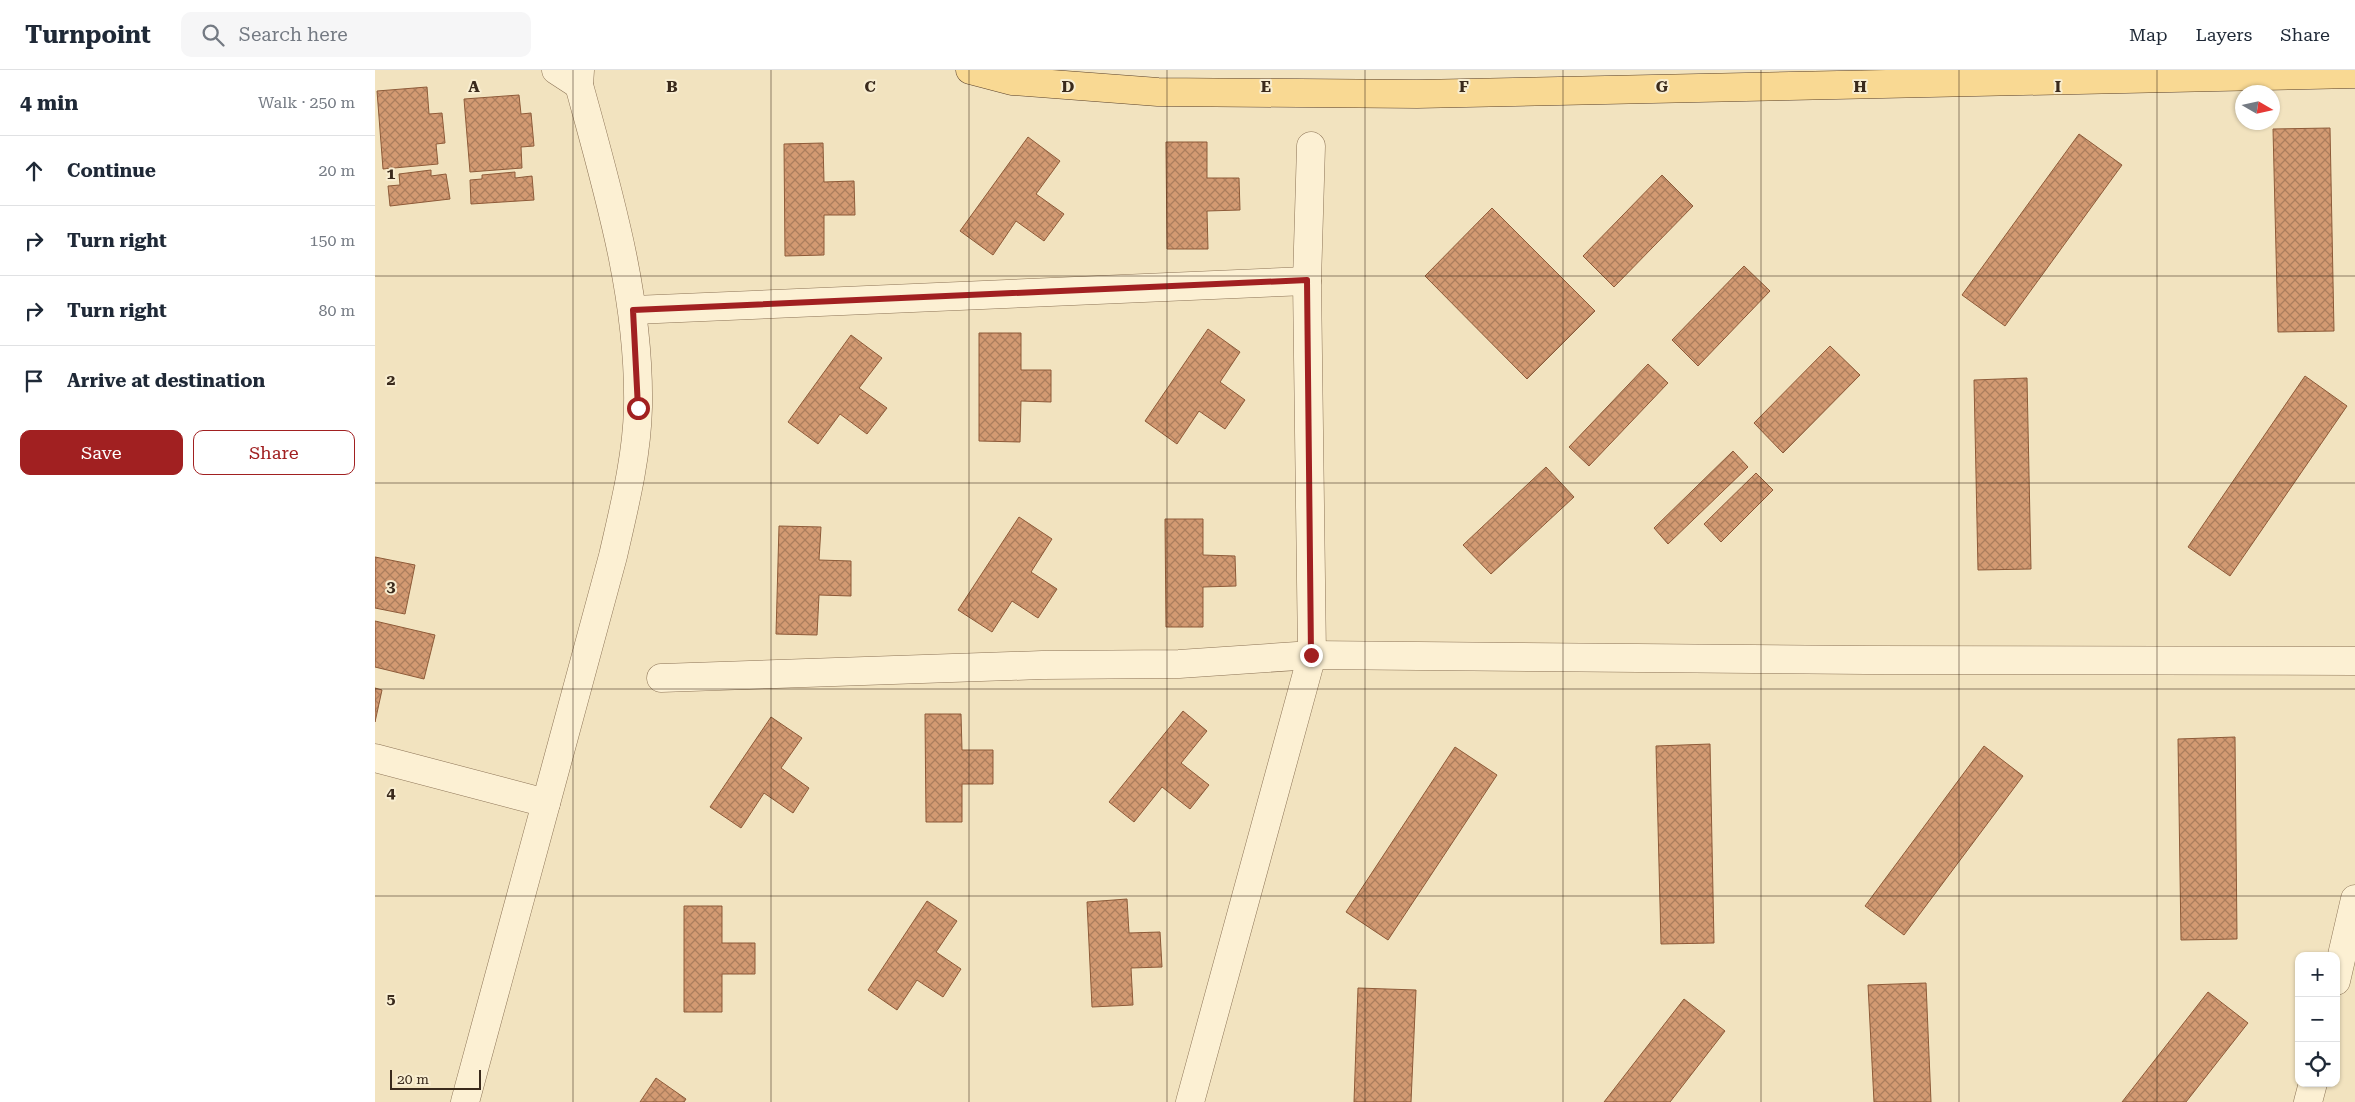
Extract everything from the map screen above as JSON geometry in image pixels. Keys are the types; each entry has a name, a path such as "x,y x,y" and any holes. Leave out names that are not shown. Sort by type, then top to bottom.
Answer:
{"main road":[{"path":"970,70 1012,80 1158,92 1397,94 2355,74"}],"street":[{"path":"465,1102 611,566 629,483 638,408 633,310 612,206 580,78 556,70"},
{"path":"1191,1102 1311,655 1307,280 1311,146"},
{"path":"633,310 1307,280"},
{"path":"661,678 1032,666 1179,664 1311,655 1876,660 2355,661"},
{"path":"375,758 546,803"},
{"path":"2340,963 2355,899"},
{"path":"2308,1102 2312,1087"}],"building":[{"path":"427,87 429,114 442,113 445,143 436,144 438,164 383,169 377,91"},
{"path":"519,95 521,114 531,113 534,146 521,147 522,168 470,172 464,99"},
{"path":"2330,128 2334,331 2278,332 2273,130"},
{"path":"2079,134 2122,165 2005,326 1962,295"},
{"path":"1028,137 1060,161 1036,194 1064,214 1044,241 1016,221 993,255 960,231"},
{"path":"1166,142 1207,142 1207,178 1239,178 1240,210 1207,211 1208,249 1167,249"},
{"path":"823,143 824,182 854,181 855,215 824,215 824,255 785,256 784,144"},
{"path":"431,170 431,176 446,174 450,199 390,206 388,186 400,185 399,174"},
{"path":"515,172 515,178 532,176 534,200 471,204 470,180 482,179 482,175"},
{"path":"1662,175 1693,206 1614,287 1583,256"},
{"path":"1492,208 1595,311 1527,379 1425,276"},
{"path":"1744,266 1770,291 1698,366 1672,340"},
{"path":"1208,329 1240,352 1220,382 1245,400 1225,429 1199,411 1177,444 1145,421"},
{"path":"979,333 1021,333 1021,370 1051,370 1051,402 1021,401 1020,442 979,441"},
{"path":"851,335 882,358 859,388 887,408 867,434 840,414 818,444 788,422"},
{"path":"1830,346 1860,375 1783,453 1754,423"},
{"path":"1648,364 1668,383 1589,466 1569,447"},
{"path":"2305,376 2347,406 2230,576 2188,547"},
{"path":"2027,378 2031,569 1978,570 1974,380"},
{"path":"1733,451 1748,467 1668,544 1654,528"},
{"path":"1546,467 1574,497 1491,574 1463,545"},
{"path":"1756,473 1773,490 1721,542 1704,524"},
{"path":"1019,517 1052,539 1031,572 1057,589 1038,618 1012,601 992,632 958,610"},
{"path":"1165,519 1203,519 1203,555 1235,556 1236,586 1203,587 1203,627 1166,627"},
{"path":"779,526 821,527 819,560 851,561 851,596 819,595 817,635 776,634"},
{"path":"375,557 415,565 405,614 375,608"},
{"path":"375,621 435,635 424,679 375,667"},
{"path":"375,688 382,690 375,722"},
{"path":"1183,711 1207,731 1181,763 1209,785 1190,809 1162,787 1134,822 1109,802"},
{"path":"925,714 961,714 962,750 993,750 993,784 962,784 962,822 926,822"},
{"path":"771,717 802,738 781,768 809,788 793,813 764,793 741,828 710,807"},
{"path":"2235,737 2237,939 2181,940 2178,739"},
{"path":"1710,744 1714,943 1661,944 1656,746"},
{"path":"1984,746 2023,776 1904,935 1865,906"},
{"path":"1455,747 1497,775 1388,940 1346,912"},
{"path":"1127,899 1129,933 1160,932 1162,967 1131,968 1133,1005 1092,1007 1087,902"},
{"path":"927,901 957,921 936,952 961,969 943,997 917,980 897,1010 868,990"},
{"path":"684,906 722,906 722,943 755,943 755,974 722,974 722,1012 684,1012"},
{"path":"1926,983 1931,1102 1874,1102 1868,985"},
{"path":"1358,988 1416,990 1411,1102 1354,1102"},
{"path":"2208,992 2248,1023 2186,1102 2122,1102"},
{"path":"1684,999 1725,1031 1670,1102 1604,1102"},
{"path":"656,1078 686,1099 684,1102 640,1102"}],"route":[{"path":"638,408 633,310 1307,280 1311,655"}]}
